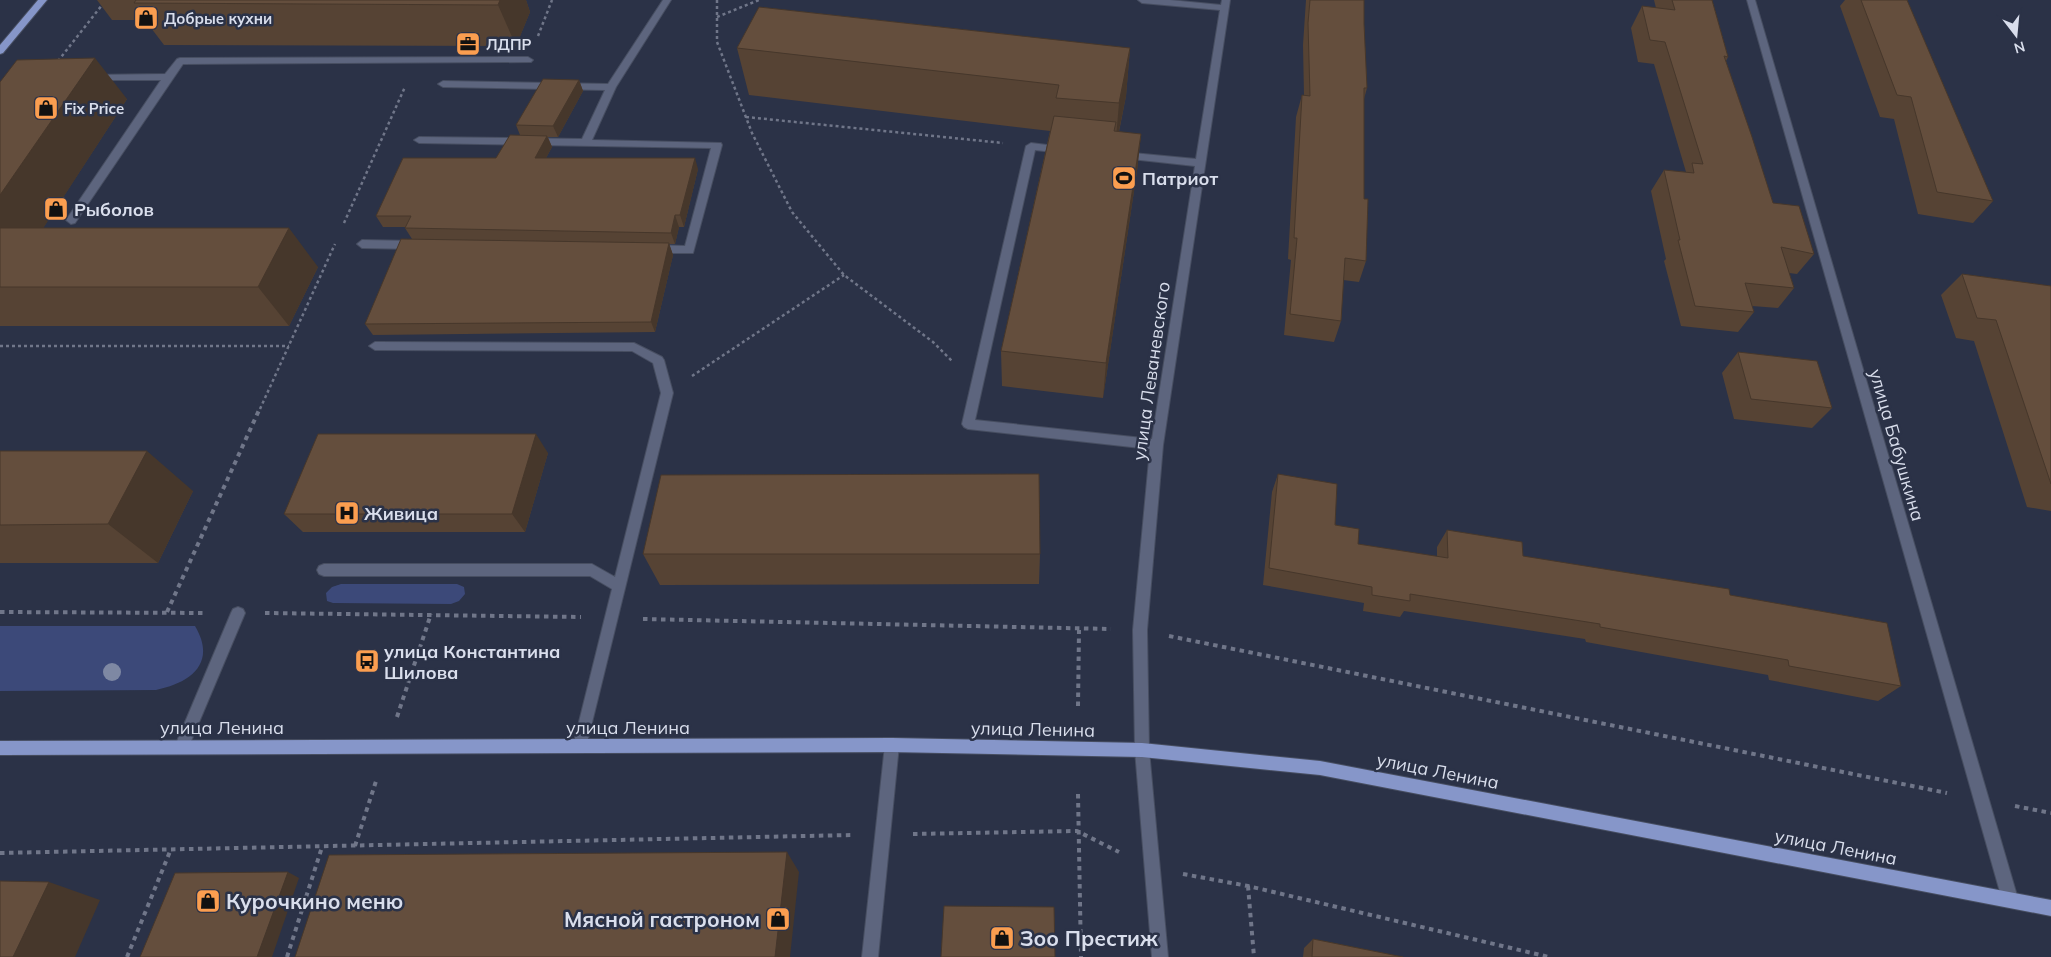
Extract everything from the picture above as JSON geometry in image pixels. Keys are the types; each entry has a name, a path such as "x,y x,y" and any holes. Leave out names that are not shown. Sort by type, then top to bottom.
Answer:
{"main road":[{"path":"0,51 43,0"},
{"name":"улица Ленина","path":"0,748 892,745 1142,750 1320,768 2051,908"}],"street":[{"path":"584,143 611,87 667,0"},
{"path":"1142,0 1226,4"},
{"name":"улица Бабушкина","path":"1751,0 2010,899"},
{"name":"улица Леваневского","path":"1160,957 1142,750 1140,630 1157,446 1226,4"},
{"path":"71,220 180,61 528,60"},
{"path":"83,77 168,77"},
{"path":"443,84 611,87"},
{"path":"419,140 717,145 689,250 648,249"},
{"path":"1079,151 1031,146 968,424 1157,446"},
{"path":"1107,154 1201,163"},
{"path":"362,244 421,245"},
{"path":"375,346 634,347 658,360 667,392 580,746"},
{"path":"324,570 592,570 619,586"},
{"path":"182,746 238,613"},
{"path":"870,957 881,835 892,745"}],"path":[{"path":"58,62 106,0"},
{"path":"528,60 552,0"},
{"path":"717,0 717,42 746,117 792,212 844,275 932,342 976,386"},
{"path":"717,17 758,0"},
{"path":"341,230 417,60"},
{"path":"746,117 1031,146"},
{"path":"167,612 337,239"},
{"path":"667,392 844,275"},
{"path":"0,346 289,346"},
{"path":"0,612 431,614 1140,630 2051,813"},
{"path":"1078,706 1079,630"},
{"path":"1078,794 1077,831 1081,957"},
{"path":"0,853 1077,831 1153,869 1248,886 1549,957"},
{"path":"287,957 322,847"},
{"path":"127,957 171,849"},
{"path":"1248,886 1254,957"}],"shaded area":[{"path":"341,584 457,584 464,587 465,594 459,601 451,604 333,603 327,601 326,593 332,587"},
{"path":"0,626 195,626 201,639 202,661 190,676 169,687 156,690 0,691"}],"building":[{"path":"136,0 500,0 498,5 134,3"},
{"path":"1310,0 1364,0 1367,88 1364,88 1364,199 1368,199 1366,261 1345,258 1341,321 1290,314 1297,238 1294,238 1302,95 1310,96 1308,23"},
{"path":"1672,0 1712,0 1728,57 1724,56 1773,203 1799,206 1814,254 1781,247 1794,288 1745,283 1754,312 1695,306 1678,240 1680,240 1664,170 1694,173 1692,163 1703,164 1665,42 1650,40 1642,6 1675,10"},
{"path":"1861,0 1907,0 1993,201 1937,192 1911,97 1897,95"},
{"path":"759,7 1130,48 1119,103 1056,98 1059,85 737,48"},
{"path":"95,58 0,195 0,82 17,60"},
{"path":"543,79 579,80 553,126 516,125"},
{"path":"1054,116 1116,122 1114,131 1141,134 1106,363 1001,351"},
{"path":"510,135 547,136 535,158 695,158 680,215 675,215 671,233 405,228 411,216 376,216 403,158 496,158"},
{"path":"0,228 289,228 258,287 0,287"},
{"path":"401,239 669,243 651,322 365,324"},
{"path":"1962,274 2051,286 2051,484 1996,320 1977,318"},
{"path":"1738,352 1817,361 1832,408 1751,399"},
{"path":"318,434 536,434 512,514 284,514"},
{"path":"0,451 147,451 108,524 0,525"},
{"path":"1039,474 1040,554 643,554 661,475"},
{"path":"1278,474 1337,484 1335,525 1359,529 1358,544 1448,558 1447,530 1522,542 1523,556 1729,589 1730,595 1887,623 1901,686 1789,666 1788,660 1600,627 1600,624 1410,594 1410,601 1372,595 1372,587 1269,568"},
{"path":"787,852 775,957 295,957 329,855"},
{"path":"288,872 257,957 140,957 175,873"},
{"path":"0,881 49,882 13,957 0,957"},
{"path":"944,906 1054,907 1055,957 941,957"},
{"path":"1313,939 1403,957 1312,957"}],"place":[{"name":"Добрые кухни","path":"146,18"},
{"name":"ЛДПР","path":"468,44"},
{"name":"Fix Price","path":"46,108"},
{"name":"Патриот","path":"1124,178"},
{"name":"Рыболов","path":"56,209"},
{"name":"Живица","path":"347,513"},
{"name":"улица Константина Шилова","path":"367,661"},
{"name":"Курочкино меню","path":"208,901"},
{"name":"Мясной гастроном","path":"778,919"},
{"name":"Зоо Престиж","path":"1002,938"}]}
